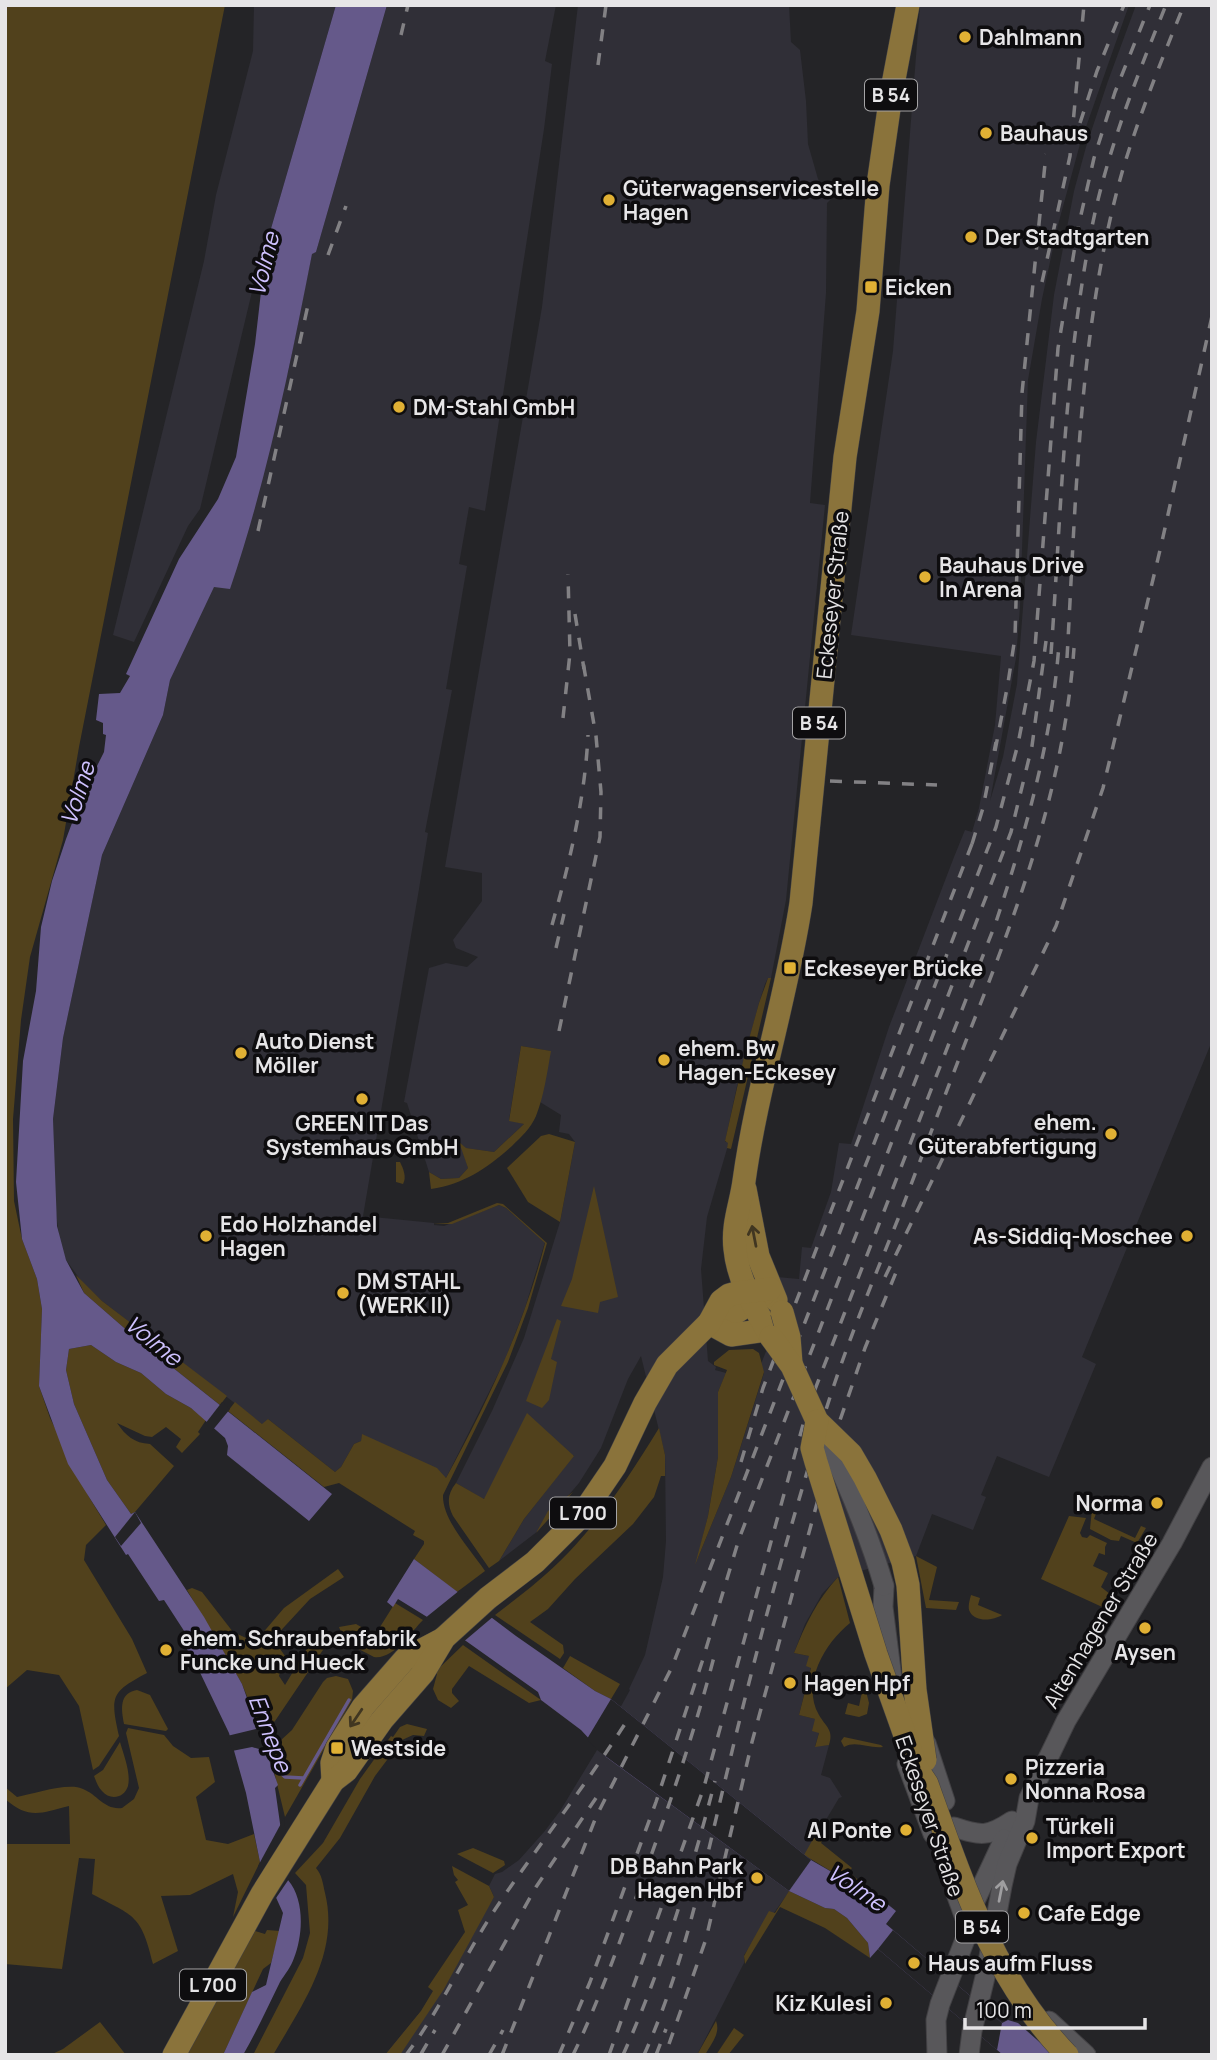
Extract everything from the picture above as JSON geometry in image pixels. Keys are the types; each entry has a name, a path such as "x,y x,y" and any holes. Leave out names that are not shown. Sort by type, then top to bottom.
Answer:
{"main road":[{"name":"Eckeseyer Straße","path":"817,1421 757,1294 741,1277 734,1247 734,1220 793,956 801,903 845,457 868,311 878,185 908,5"},
{"name":"Eckeseyer Straße","path":"744,1182 758,1256 757,1294"},
{"path":"734,1247 717,1289 709,1323 731,1335 773,1327"},
{"name":"L 700","path":"174,2055 262,1894 333,1781 346,1772 382,1720 423,1673 444,1638 488,1598 535,1562 581,1516 615,1466 645,1402 667,1365 709,1323 721,1301 729,1295 757,1294"},
{"name":"B 54","path":"817,1421 851,1454 873,1492 903,1562 908,1585 915,1690 927,1784"},
{"name":"B 54","path":"817,1421 812,1448 838,1536 917,1769 927,1784 999,1965 1028,2010 1067,2055"}],"street":[{"name":"Eckeseyer Straße","path":"817,1421 849,1485 884,1586 883,1607 902,1686 901,1745 966,1921"},
{"name":"Altenhagener Straße","path":"937,2055 936,2021 943,1994 964,1944 966,1921 1012,1821 1029,1798 1066,1721 1172,1543 1212,1467"},
{"name":"Eckeseyer Straße","path":"902,1686 919,1706 932,1764 992,1933 1010,1967 1017,1988"},
{"name":"Altenhagener Straße","path":"970,2055 972,2031 1004,1876 1025,1821 1029,1798"},
{"path":"954,1827 987,1834 1012,1821"},
{"path":"955,1967 986,1973 1017,1988 1086,2055"}],"shaded area":[{"path":"5,5 225,5 63,840 30,957 21,1020 13,1119 14,1201 22,1239 37,1279 42,1309 39,1386 50,1418 106,1525 86,1545 84,1560 132,1639 147,1673 126,1685 116,1697 114,1703 119,1736 99,1766 93,1770 79,1706 59,1675 27,1670 5,1689"},
{"path":"254,5 336,5 256,275 200,509 188,526 134,642 113,635 204,261 216,195 253,51"},
{"path":"387,5 556,5 545,61 552,64 544,129 485,511 469,507 459,564 467,566 446,689 452,690 425,832 428,833 419,889 363,1216 444,1226 499,1205 545,1242 525,1308 505,1360 446,1478 362,1435 361,1441 354,1444 341,1467 335,1472 268,1419 263,1425 102,1301 82,1282 66,1260 60,1244 54,1197 53,1119 63,1038 102,855 163,715 170,680 288,372 312,253 316,252"},
{"path":"578,5 789,5 791,42 800,50 808,144 818,179 832,198 827,203 826,293 810,503 825,505 786,900 771,978 768,978 765,984 759,1003 737,1086 725,1142 729,1142 707,1217 701,1269 708,1361 716,1367 715,1370 726,1373 718,1392 718,1457 697,1560 731,1477 764,1373 761,1364 786,1301 777,1277 799,1279 802,1247 811,1248 831,1192 839,1143 851,1144 889,1027 954,857 965,830 972,832 995,725 1001,656 851,635 893,351 920,5 1129,5 1080,144 1042,299 1028,380 1016,658 990,801 1003,757 1017,684 1036,442 1054,295 1074,191 1086,147 1136,5 1212,5 1212,1041 1082,1357 1096,1364 1049,1477 997,1456 981,1495 986,1497 973,1530 932,1514 916,1556 838,1577 822,1594 805,1624 794,1653 809,1656 811,1667 799,1715 815,1719 819,1733 815,1746 829,1745 821,1775 830,1778 842,1797 805,1855 798,1879 744,1955 744,1963 697,2055 385,2055 421,2011 494,1897 489,1886 495,1874 519,1860 544,1832 597,1750 630,1690 645,1655 663,1577 666,1541 665,1455 641,1356 628,1379 601,1448 579,1483 538,1531 499,1561 524,1519 574,1455 483,1499 456,1483 524,1338 560,1222 575,1142 569,1134 559,1132 561,1115 540,1102 550,1051 521,1046 509,1120 524,1124 494,1152 465,1148 461,1144 468,1168 459,1178 441,1179 429,1172 407,1103 404,1102 429,968 446,963 467,967 478,957 456,948 453,940 482,901 482,873 445,867 542,307"},
{"path":"768,978 771,978 731,1149 727,1148 728,1143 725,1141 744,1057"},
{"path":"521,1046 551,1051 541,1100 536,1116 526,1132 484,1168 465,1179 431,1189 429,1172 441,1179 459,1178 468,1168 459,1142 466,1148 494,1152 524,1124 509,1121"},
{"path":"549,1134 575,1142 560,1222 528,1202 507,1168 541,1136"},
{"path":"396,1162 400,1162 403,1170 403,1184 396,1182"},
{"path":"594,1186 618,1297 600,1302 598,1313 561,1306 572,1279"},
{"path":"497,1203 503,1204 547,1243 528,1308 508,1362 443,1495 452,1524 485,1571 457,1592 414,1559 424,1544 424,1541 413,1535 415,1531 339,1483 324,1487 228,1411 235,1402 262,1424 268,1419 335,1472 341,1467 354,1444 361,1441 362,1434 437,1468 446,1478 503,1364 545,1243 506,1208 499,1205 452,1224 433,1224 448,1223"},
{"path":"76,1275 102,1301 227,1396 220,1405 84,1293"},
{"path":"557,1319 561,1321 551,1359 557,1362 549,1400 542,1408 526,1401"},
{"path":"91,1345 116,1362 141,1373 166,1394 206,1420 198,1432 200,1434 182,1453 176,1447 181,1439 166,1427 152,1437 117,1423 131,1438 150,1444 174,1466 131,1514 107,1480 74,1404 66,1370 69,1349"},
{"path":"753,1349 759,1353 764,1372 731,1477 695,1565 708,1516 718,1457 718,1392 727,1370 714,1365 714,1362 729,1350"},
{"path":"527,1413 574,1456 524,1519 499,1561 489,1568 453,1516 449,1503 450,1495 456,1483 484,1499"},
{"path":"659,1428 665,1455 665,1476 661,1476 654,1497 633,1524 575,1579 548,1609 530,1622 563,1645 564,1653 560,1659 495,1615 541,1578 581,1539 617,1493"},
{"path":"573,1492 536,1533 548,1511"},
{"path":"1092,1509 1097,1511 1094,1519 1135,1538 1141,1526 1146,1528 1137,1543 1121,1536 1119,1541 1111,1540 1090,1529"},
{"path":"1069,1516 1086,1518 1080,1533 1082,1537 1087,1538 1090,1535 1107,1543 1105,1555 1099,1553 1093,1566 1108,1573 1101,1587 1115,1598 1116,1603 1111,1611 1041,1579"},
{"path":"916,1556 937,1567 929,1600 959,1602 956,1610 926,1608"},
{"path":"338,1569 344,1577 310,1599 273,1639 285,1656 279,1676 285,1685 317,1632 320,1631 325,1647 275,1721 260,1728 242,1684 187,1590 192,1588 202,1592 233,1632 255,1642 284,1608"},
{"path":"838,1577 850,1623 824,1652 814,1677 814,1703 831,1736 829,1745 815,1747 819,1733 812,1731 815,1719 799,1715 811,1668 806,1666 809,1656 794,1653 812,1613"},
{"path":"971,1595 980,1598 978,1605 1002,1615 976,1618 969,1608"},
{"path":"395,1603 423,1620 395,1650 381,1657 374,1657 345,1642 339,1627 356,1624 375,1635"},
{"path":"463,1645 541,1700 529,1703 469,1666 452,1689 459,1701 451,1708 438,1700 433,1689 437,1674 435,1672"},
{"path":"570,1656 620,1684 611,1699 563,1668"},
{"path":"336,1676 348,1679 353,1691 352,1700 285,1817 271,1759 281,1748 280,1741 292,1730 323,1682"},
{"path":"864,1683 869,1703 867,1714 859,1717 845,1714 848,1703 859,1706"},
{"path":"137,1690 150,1695 168,1729 166,1731 124,1724 124,1698"},
{"path":"407,1724 427,1729 424,1736 413,1735 402,1740 375,1776 340,1838 316,1868 323,1883 328,1915 327,1937 316,1978 273,2055 253,2055 303,1958 310,1933 306,1885 295,1873 323,1843 360,1779 391,1736"},
{"path":"128,1728 164,1735 173,1746 191,1758 209,1757 215,1782 196,1797 206,1840 228,1844 254,1834 260,1862 233,1917 238,1892 233,1874 190,1895 161,1896 178,1951 153,1964 144,1935 134,1919 92,1894 95,1859 79,1858 62,1969 5,1964 5,1844 70,1844 69,1806 36,1813 21,1810 5,1799 5,1787 17,1797 77,1787 110,1807 122,1808 134,1799 139,1788 126,1733"},
{"path":"844,1737 883,1747 853,1744 844,1747 841,1741"},
{"path":"120,1742 129,1781 123,1794 112,1797 105,1794 94,1776 103,1770"},
{"path":"821,1825 828,1831 821,1843 852,1868 849,1872 870,1890 864,1891 804,1855"},
{"path":"473,1848 504,1861 505,1865 493,1873 457,1854"},
{"path":"452,1866 489,1886 494,1897 444,1989 400,2055 385,2055 421,2011 433,1991 428,1987 465,1932 458,1910 468,1905 455,1882 458,1880"},
{"path":"789,1891 825,1908 834,1909 847,1918 868,1943 870,1958 825,1928 780,1907 745,1964 744,1956 769,1911 775,1913"},
{"path":"267,1930 280,1931 271,1963 263,1969 223,2055 184,2055 247,1941 249,1942 255,1931 265,1934"},
{"path":"716,2021 717,2030 712,2043 705,2055 697,2055"},
{"path":"100,2022 126,2055 50,2055 63,2049"},
{"path":"734,2028 744,2035 728,2055 716,2055"}],"water":[{"name":"Volme","path":"336,5 387,5 316,252 312,254 266,465 230,589 214,587 170,680 163,715 102,855 63,1038 53,1119 57,1226 66,1260 84,1293 138,1340 332,1494 309,1521 227,1455 225,1438 191,1408 166,1394 141,1373 116,1362 91,1345 69,1349 66,1370 74,1404 107,1480 131,1514 135,1512 204,1617 242,1684 278,1785 275,1788 288,1880 294,1888 300,1907 301,1928 297,1949 243,2055 223,2055 252,1992 266,1985 283,1913 260,1862 246,1793 229,1733 194,1660 182,1642 188,1637 164,1600 159,1601 128,1554 126,1555 68,1464 39,1386 42,1309 37,1279 22,1239 16,1182 23,1061 36,991 41,927 66,839 83,794 104,752 106,735 103,734 103,723 96,720 99,694 120,693 130,676 126,674 179,559 218,499 236,457 255,344 261,292 261,263"},
{"name":"Volme","path":"414,1559 516,1636 595,1691 611,1699 811,1860 863,1890 870,1890 896,1911 886,1924 1002,2023 1008,2020 1018,2023 1054,2055 1003,2055 878,1949 870,1958 868,1943 847,1918 834,1909 825,1908 789,1891 606,1757 581,1730 541,1700 538,1692 466,1641 398,1599 393,1607 387,1602"}],"pier":[{"path":"222,1402 230,1409 212,1431 205,1424"},
{"path":"135,1512 141,1523 121,1546 115,1537"},
{"path":"460,1590 494,1616 462,1643 424,1619"},
{"path":"611,1699 811,1860 789,1891 597,1750 587,1739"},
{"path":"260,1728 269,1752 252,1747 232,1751 227,1736"},
{"path":"284,1818 291,1876 274,1901 258,1866"},
{"path":"893,1930 1002,2023 997,2050 878,1949"}],"waterway":[{"name":"Ennepe","path":"300,1785 349,1700"},
{"name":"Ennepe","path":"279,1771 285,1777 303,1778"}],"railway":[{"path":"401,35 408,5"},
{"path":"598,65 606,5"},
{"path":"1042,282 1070,156 1084,5"},
{"path":"1080,123 1097,71 1124,5"},
{"path":"502,2055 596,1817 672,1667 996,827 1018,744 1034,661 1058,348 1078,228 1094,158 1115,92 1150,5"},
{"path":"1051,654 1069,392 1090,237 1112,148 1166,5"},
{"path":"1067,658 1082,412 1097,288 1108,227 1123,169 1184,5"},
{"path":"995,751 1015,637 1022,393 1046,154"},
{"path":"328,255 346,206"},
{"path":"258,531 308,305"},
{"path":"885,1277 1056,926 1103,788 1212,316"},
{"path":"563,718 570,653 568,574"},
{"path":"575,614 584,669"},
{"path":"559,2055 590,1982 656,1802 739,1539 1011,832 1032,746 1046,641"},
{"path":"609,2055 704,1787 807,1410 1007,888 1044,750 1059,644"},
{"path":"644,2055 659,2020 683,1948 762,1632 833,1389 1028,874 1062,741 1074,648"},
{"path":"559,1031 600,837 601,792 596,736 583,662"},
{"path":"552,925 575,832 584,783 588,735"},
{"path":"972,844 983,808 996,742"},
{"path":"830,781 937,785"},
{"path":"741,1462 763,1388 975,836"},
{"path":"556,948 564,914"},
{"path":"669,2044 706,1939 752,1742 838,1426 865,1348 897,1270"},
{"path":"573,2055 607,1976 659,1834 716,1649"},
{"path":"406,2055 496,1908 628,1719"},
{"path":"623,2055 675,1920 715,1781"},
{"path":"442,2055 536,1887 596,1798"},
{"path":"656,2055 666,2029"},
{"path":"421,2054 435,2030"},
{"path":"489,2055 503,2030"}],"place":[{"name":"Dahlmann","path":"965,37"},
{"name":"Bauhaus","path":"986,133"},
{"name":"Güterwagenservicestelle Hagen","path":"609,200"},
{"name":"Der Stadtgarten","path":"971,237"},
{"name":"Eicken","path":"871,287"},
{"name":"DM-Stahl GmbH","path":"399,407"},
{"name":"Bauhaus Drive In Arena","path":"925,577"},
{"name":"Eckeseyer Brücke","path":"790,968"},
{"name":"Auto Dienst Möller","path":"241,1053"},
{"name":"ehem. Bw Hagen-Eckesey","path":"664,1060"},
{"name":"GREEN IT Das Systemhaus GmbH","path":"362,1099"},
{"name":"ehem. Güterabfertigung","path":"1111,1134"},
{"name":"Edo Holzhandel Hagen","path":"206,1236"},
{"name":"As-Siddiq-Moschee","path":"1187,1236"},
{"name":"DM STAHL (WERK II)","path":"343,1293"},
{"name":"Norma","path":"1157,1503"},
{"name":"Aysen","path":"1145,1628"},
{"name":"ehem. Schraubenfabrik Funcke und Hueck","path":"166,1650"},
{"name":"Hagen Hpf","path":"790,1683"},
{"name":"Westside","path":"337,1748"},
{"name":"Pizzeria Nonna Rosa","path":"1011,1779"},
{"name":"Al Ponte","path":"906,1830"},
{"name":"Türkeli Import Export","path":"1032,1838"},
{"name":"DB Bahn Park Hagen Hbf","path":"757,1878"},
{"name":"Cafe Edge","path":"1024,1913"},
{"name":"Haus aufm Fluss","path":"914,1963"},
{"name":"Kiz Kulesi","path":"886,2003"}]}
